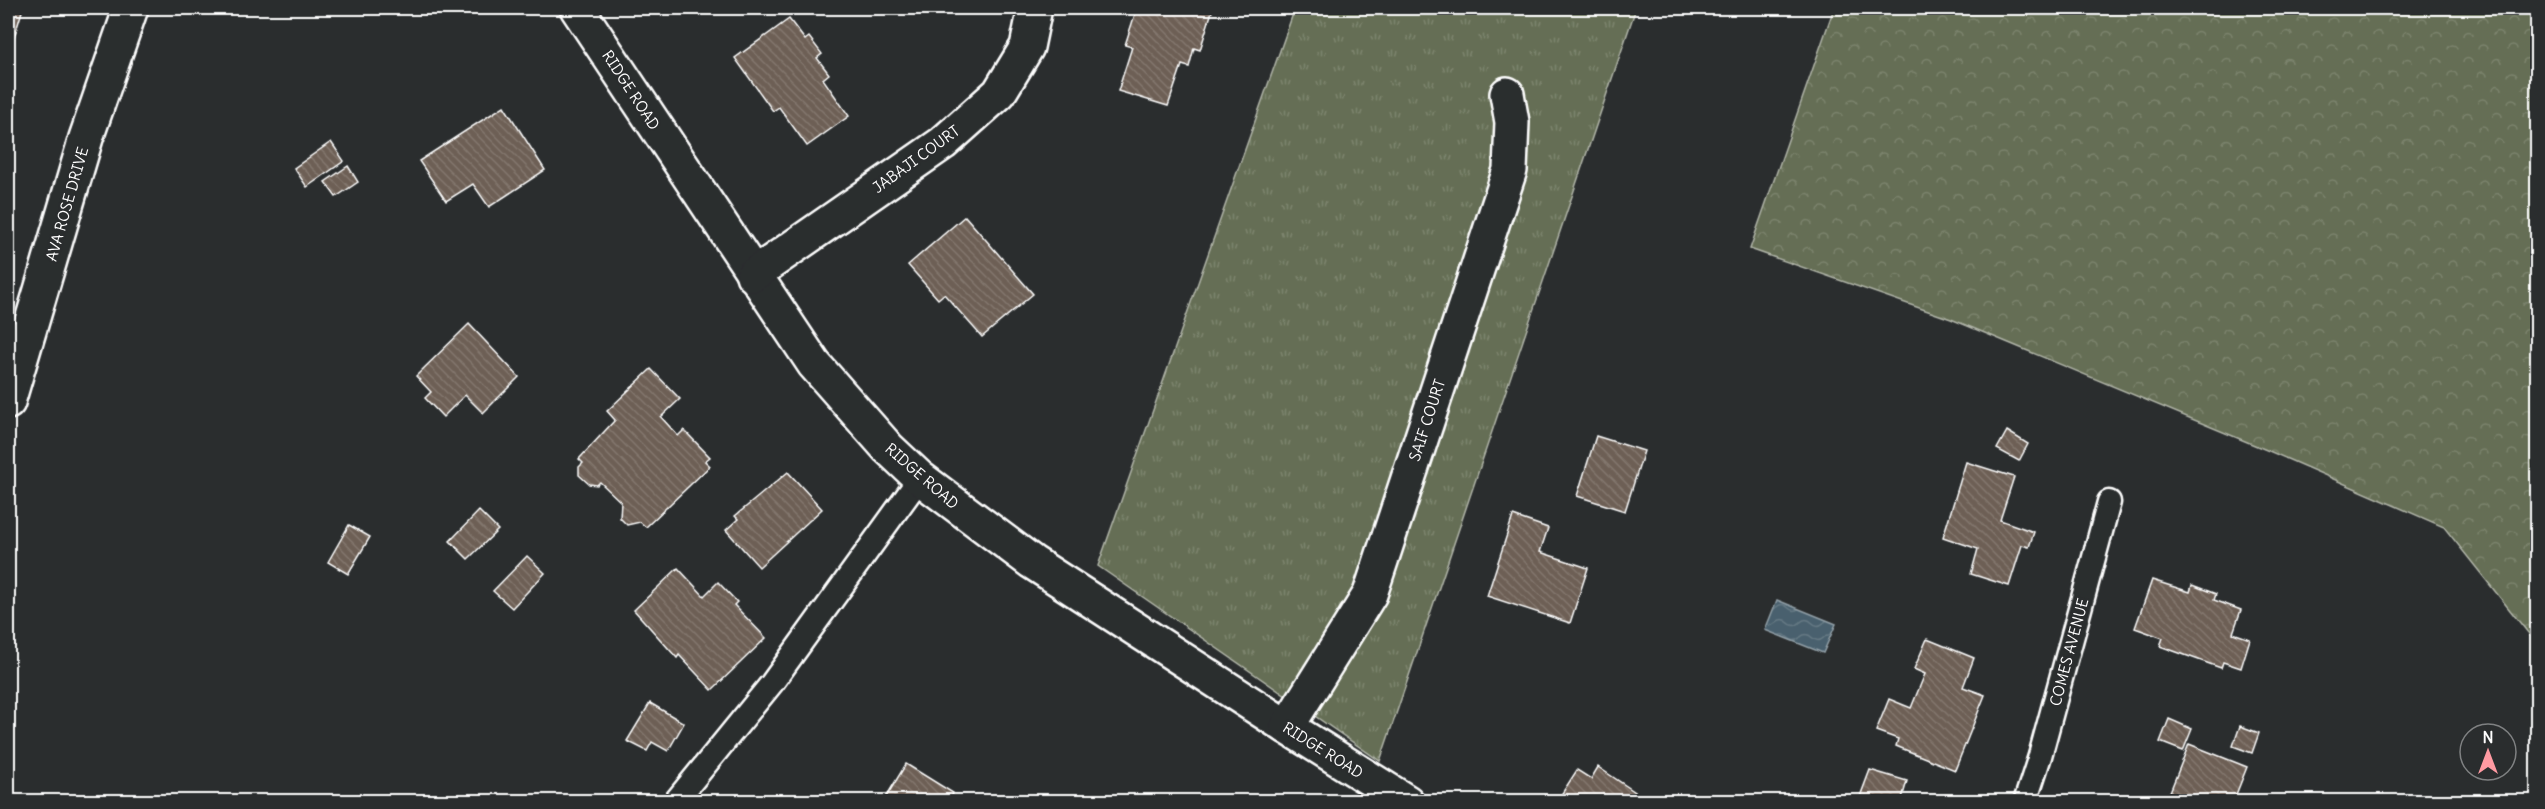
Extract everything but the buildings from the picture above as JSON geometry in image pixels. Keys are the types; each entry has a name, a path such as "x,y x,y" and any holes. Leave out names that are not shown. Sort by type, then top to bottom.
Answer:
{"street":[{"name":"AVA ROSE DRIVE","path":"8,402 86,138 131,8"},
{"name":"RIDGE ROAD","path":"577,8 753,275 829,382 851,409 920,478 1032,562 1287,727 1407,801"},
{"name":"JABAJI COURT","path":"753,275 943,143 999,93 1027,47 1035,8"},
{"name":"SAIF COURT","path":"1287,727 1370,594 1510,170 1512,122 1507,94"}],"lane":[{"path":"675,801 772,683 920,478"},
{"name":"COMES AVENUE","path":"2025,801 2040,756 2109,502"}],"green space":[{"path":"1295,8 1636,8 1380,761 1098,566"},
{"path":"1834,8 2537,8 2537,644 2444,527 2269,451 1951,319 1750,249"}],"water":[{"path":"1777,600 1836,624 1823,653 1765,630"}]}
